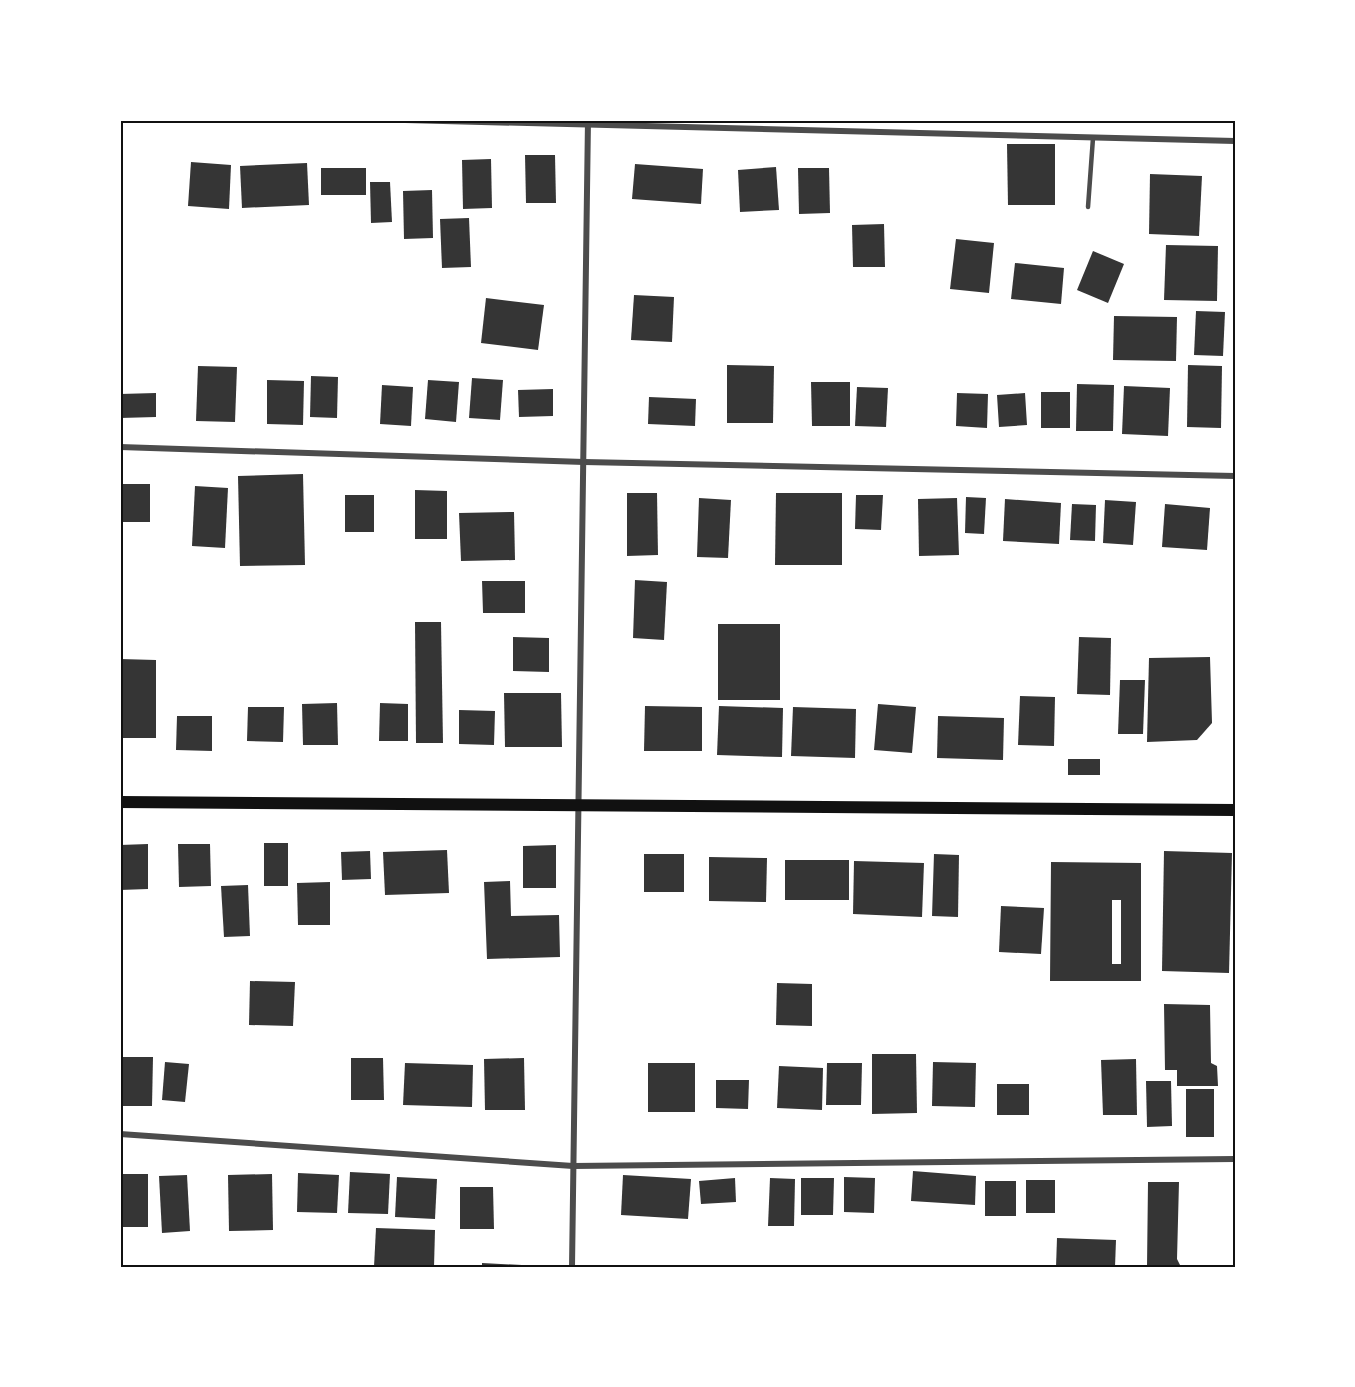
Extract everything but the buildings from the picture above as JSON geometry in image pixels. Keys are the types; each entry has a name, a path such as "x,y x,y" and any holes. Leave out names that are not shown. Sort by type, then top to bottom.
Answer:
{"main road":[{"path":"120,802 1235,810"}],"street":[{"path":"405,120 1235,141"},
{"path":"572,1267 588,123"},
{"path":"120,447 584,462 1235,476"},
{"path":"120,1134 573,1166 1235,1159"}],"lane":[{"path":"1088,207 1093,138"}]}
